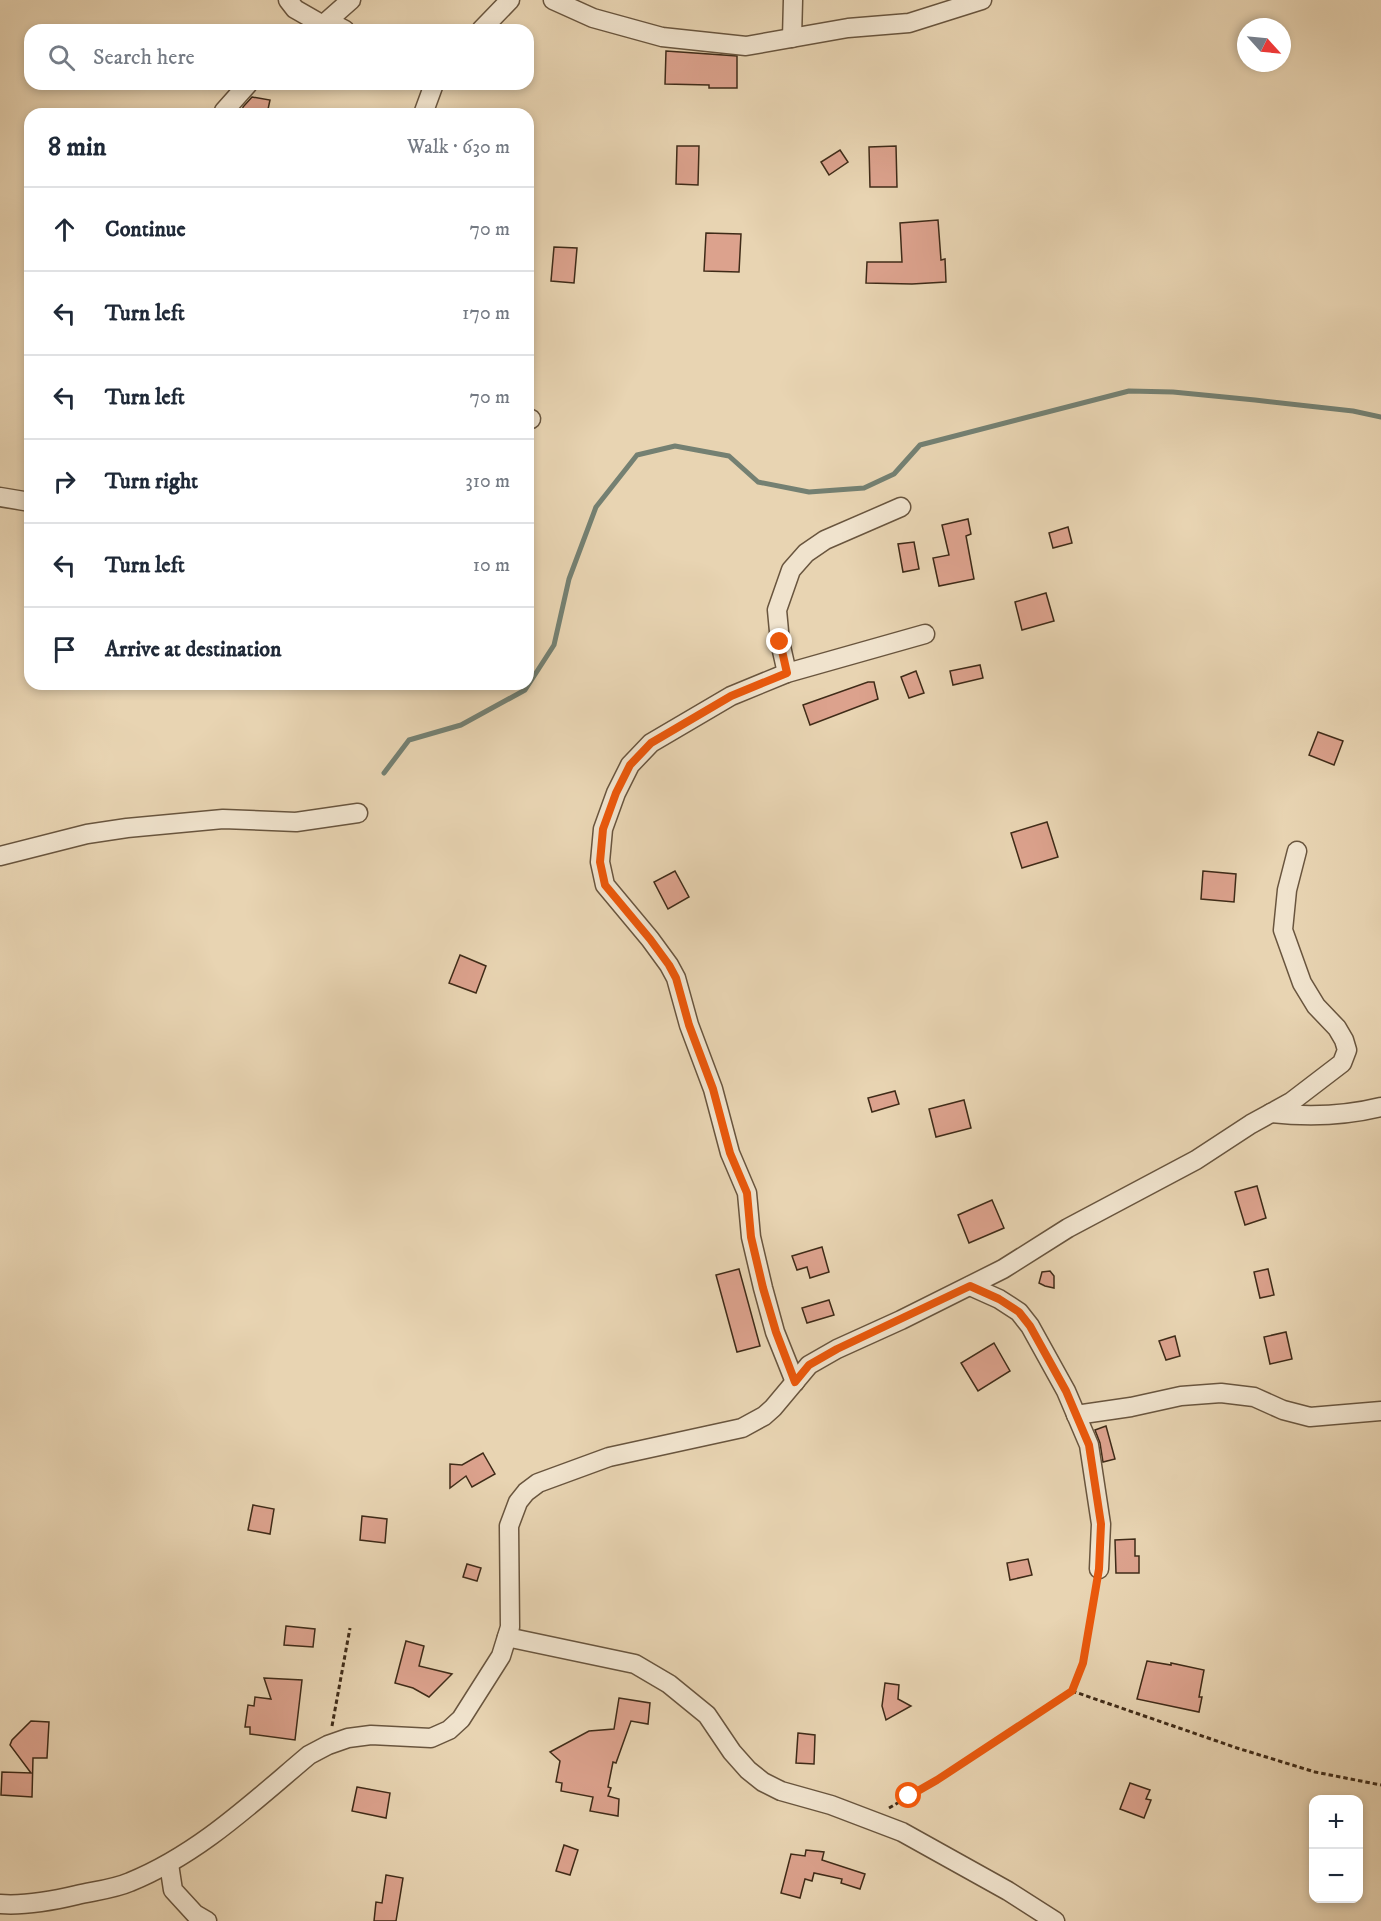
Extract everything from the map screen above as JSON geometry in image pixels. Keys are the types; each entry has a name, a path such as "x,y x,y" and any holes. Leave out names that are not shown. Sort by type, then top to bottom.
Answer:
{"street":[{"path":"288,0 295,9 320,24"},
{"path":"323,24 351,0"},
{"path":"487,24 510,0"},
{"path":"553,0 593,18 662,37 746,46 848,28 909,23 981,0"},
{"path":"792,38 793,0"},
{"path":"227,108 243,90"},
{"path":"425,108 432,90"},
{"path":"0,497 24,501"},
{"path":"787,673 780,642 777,610 791,570 806,554 825,540 901,507"},
{"path":"795,1382 776,1332 763,1288 751,1237 747,1193 730,1153 713,1089 689,1025 676,978 650,939 605,885 600,862 603,829 616,793 630,765 651,743 731,696 787,673 925,634"},
{"path":"0,856 87,834 127,828 223,819 296,822 358,813"},
{"path":"0,1904 18,1905 63,1898 128,1883 169,1864 201,1844 309,1755 327,1745 348,1738 371,1735 431,1738 449,1730 461,1719 501,1656 510,1627 509,1526 518,1502 525,1492 555,1476 609,1457 742,1428 764,1416 809,1365 837,1349 1003,1269 1077,1224 1196,1160 1291,1102 1325,1078 1342,1063 1347,1050 1336,1028 1316,1006 1302,983 1283,930 1287,890 1297,851"},
{"path":"1271,1113 1300,1116 1360,1112 1381,1107"},
{"path":"970,1286 999,1299 1019,1312 1066,1391 1089,1445 1101,1524 1099,1569"},
{"path":"1076,1415 1131,1407 1181,1396 1221,1393 1254,1397 1283,1410 1310,1417 1381,1411"},
{"path":"507,1637 635,1664 669,1684 707,1715 732,1752 748,1770 763,1782 781,1791 831,1805 902,1832 940,1851 1055,1921"},
{"path":"169,1864 173,1890 195,1914 207,1921"}],"path":[{"path":"870,1820 937,1780 1072,1691 1083,1663 1099,1569"},
{"path":"327,1745 350,1628"},
{"path":"1072,1691 1315,1772 1381,1785"}],"building":[{"path":"666,51 737,56 737,88 665,84"},
{"path":"252,97 270,100 268,108 243,107"},
{"path":"677,146 699,146 698,185 676,184"},
{"path":"896,146 897,187 870,187 869,147"},
{"path":"840,150 848,162 829,175 821,162"},
{"path":"938,220 941,260 945,259 946,282 866,283 867,262 902,262 900,223"},
{"path":"706,233 741,234 739,272 704,271"},
{"path":"554,247 577,248 574,283 551,281"},
{"path":"968,519 971,534 966,536 974,579 939,586 933,558 949,555 942,525"},
{"path":"1068,527 1072,543 1053,548 1049,533"},
{"path":"914,542 919,569 903,572 898,544"},
{"path":"1046,593 1054,621 1022,630 1015,602"},
{"path":"980,665 983,678 953,685 950,671"},
{"path":"916,671 924,693 909,698 901,677"},
{"path":"868,682 874,682 878,699 810,725 803,705"},
{"path":"1318,732 1343,741 1334,765 1309,755"},
{"path":"1047,822 1058,857 1022,868 1011,833"},
{"path":"675,871 689,897 668,909 654,882"},
{"path":"1203,871 1236,874 1234,902 1201,899"},
{"path":"460,955 486,966 476,993 449,983"},
{"path":"895,1091 899,1104 872,1112 868,1098"},
{"path":"964,1100 971,1128 936,1137 929,1109"},
{"path":"1257,1186 1266,1218 1245,1225 1235,1192"},
{"path":"992,1200 1004,1228 969,1243 958,1215"},
{"path":"822,1247 829,1272 810,1278 807,1267 797,1270 792,1256"},
{"path":"739,1269 760,1346 737,1352 716,1275"},
{"path":"1268,1269 1274,1295 1260,1298 1254,1272"},
{"path":"1050,1271 1054,1276 1054,1288 1039,1283 1042,1272"},
{"path":"829,1300 834,1315 807,1323 802,1308"},
{"path":"1286,1332 1292,1359 1270,1364 1264,1337"},
{"path":"1175,1336 1180,1356 1166,1360 1159,1341"},
{"path":"994,1343 1010,1371 978,1391 961,1363"},
{"path":"1106,1426 1115,1459 1103,1462 1095,1430"},
{"path":"483,1453 495,1474 472,1487 466,1476 450,1488 450,1464 462,1465"},
{"path":"253,1505 274,1509 270,1534 248,1530"},
{"path":"362,1516 387,1519 385,1543 360,1540"},
{"path":"1135,1539 1135,1556 1139,1556 1139,1573 1116,1573 1115,1540"},
{"path":"1028,1559 1032,1575 1010,1580 1007,1563"},
{"path":"467,1564 481,1568 477,1581 463,1577"},
{"path":"286,1626 315,1629 313,1647 284,1645"},
{"path":"406,1641 424,1646 419,1666 452,1674 429,1697 413,1688 395,1683"},
{"path":"1147,1661 1204,1670 1199,1712 1137,1699"},
{"path":"264,1678 302,1680 295,1740 250,1734 250,1727 245,1727 248,1705 254,1706 255,1697 271,1699"},
{"path":"885,1683 899,1685 898,1699 911,1706 886,1720 882,1706"},
{"path":"619,1698 650,1703 648,1724 631,1721 616,1763 613,1762 608,1787 611,1788 608,1796 619,1799 618,1816 590,1811 593,1797 561,1791 562,1783 556,1782 560,1761 550,1752 589,1731 614,1729"},
{"path":"31,1721 49,1722 47,1758 33,1758 32,1797 1,1795 2,1772 31,1773 10,1745"},
{"path":"798,1733 815,1735 814,1764 796,1763"},
{"path":"1130,1783 1150,1790 1146,1799 1151,1800 1144,1818 1120,1809"},
{"path":"357,1787 390,1793 386,1818 352,1811"},
{"path":"564,1845 578,1850 570,1875 556,1871"},
{"path":"806,1850 824,1852 822,1860 865,1874 860,1889 841,1883 842,1879 814,1873 812,1881 805,1879 800,1898 781,1893 791,1854 805,1856"},
{"path":"386,1875 403,1878 396,1921 374,1921 376,1902 382,1903"}],"waterway":[{"path":"534,676 554,645 569,579 596,507 637,455 675,446 729,456 758,482 809,492 864,488 894,474 920,445 1129,391 1173,392 1255,400 1353,411 1381,417"},
{"path":"384,773 409,740 461,725 525,690"}],"route":[{"path":"780,642 787,673 731,696 651,743 630,765 616,793 603,829 600,862 605,885 650,939 676,978 689,1025 713,1089 730,1153 747,1193 751,1237 763,1288 776,1332 795,1382 809,1365 837,1349 970,1286 999,1299 1019,1312 1030,1326 1066,1391 1089,1445 1101,1524 1099,1569 1083,1663 1072,1691 909,1796"}]}
